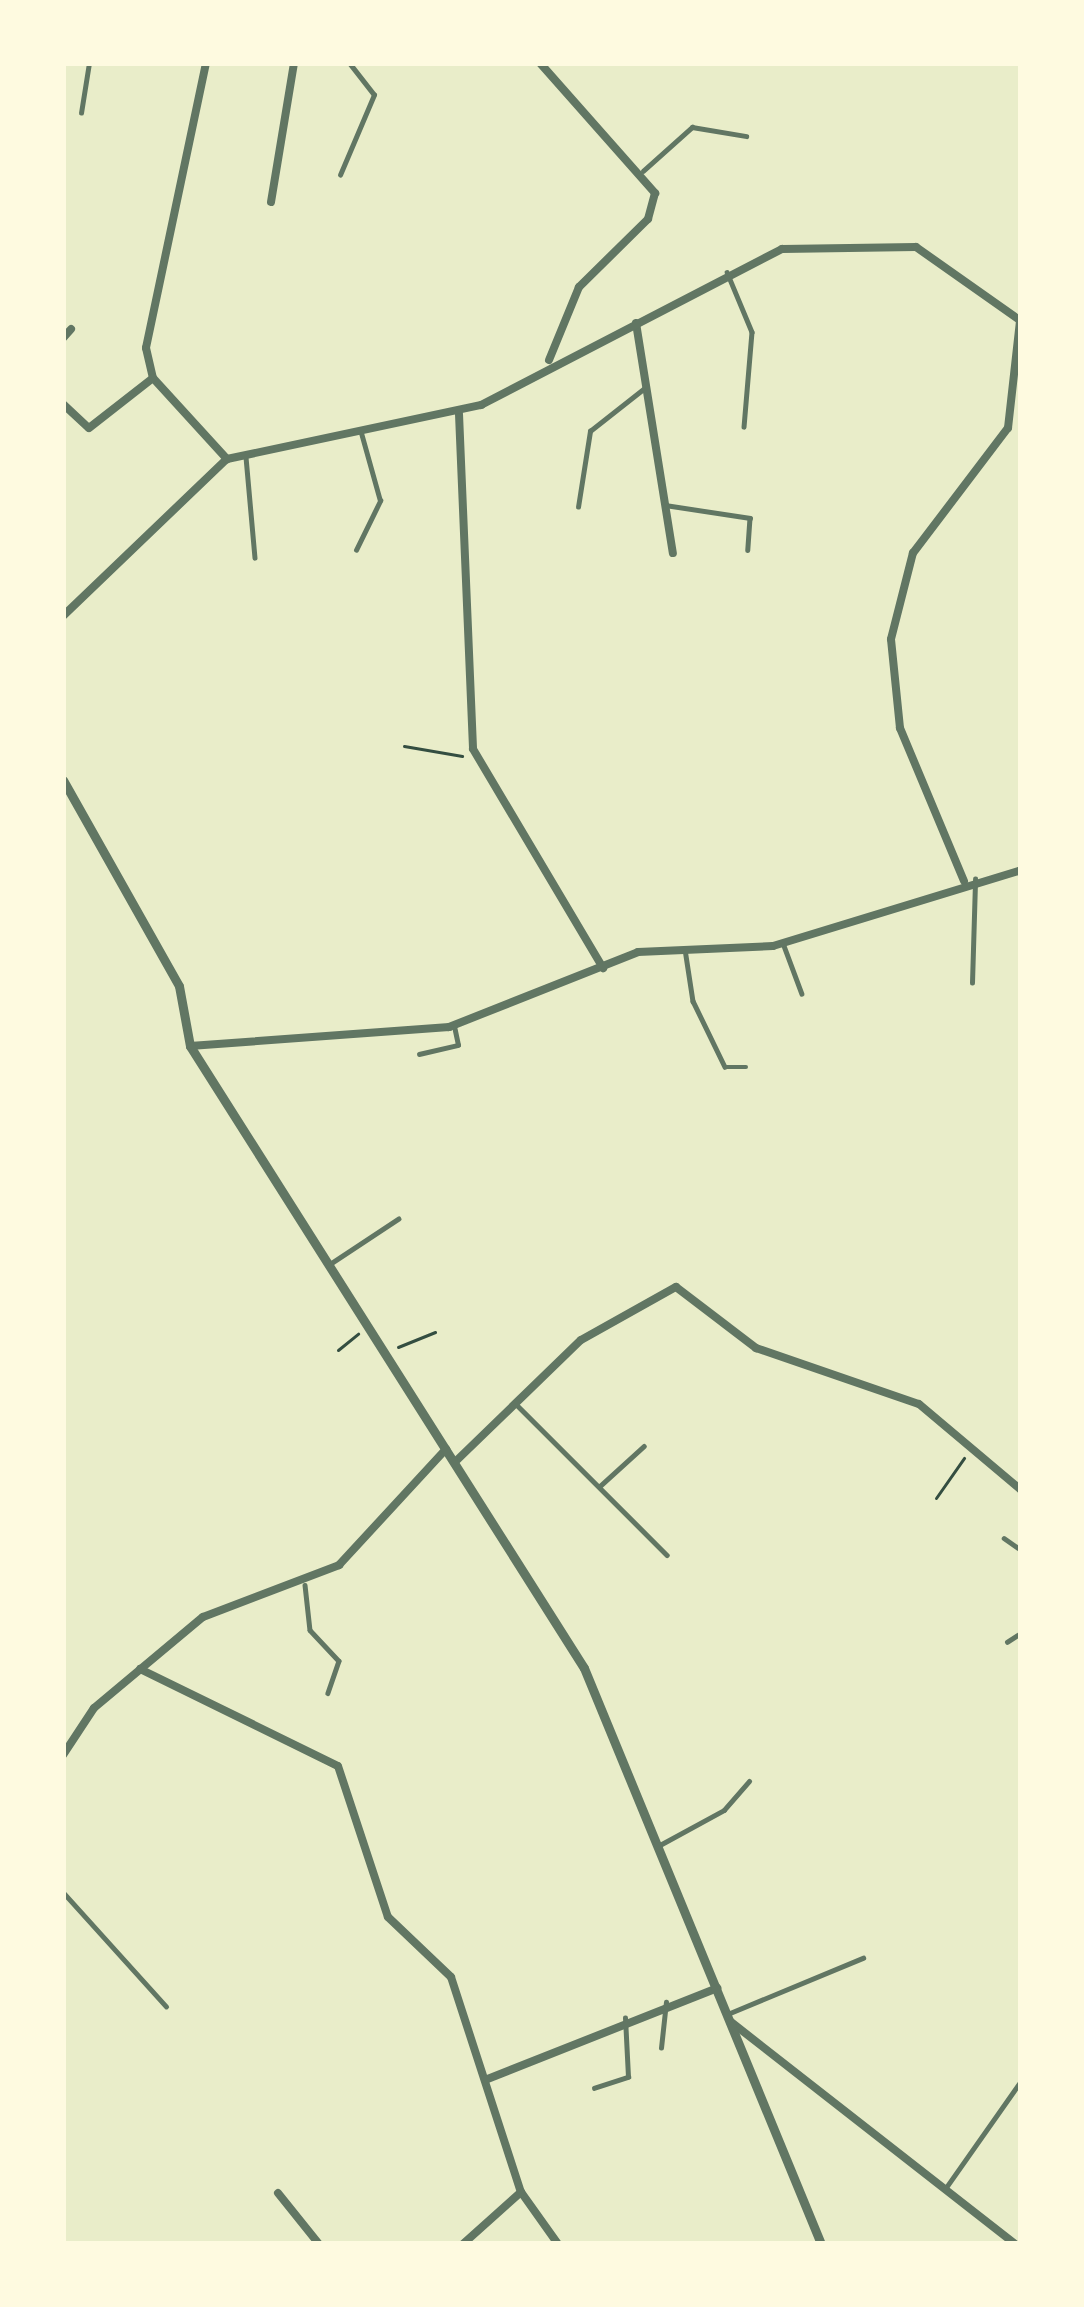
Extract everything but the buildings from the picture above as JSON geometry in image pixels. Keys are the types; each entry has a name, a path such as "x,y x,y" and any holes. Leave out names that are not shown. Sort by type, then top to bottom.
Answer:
{"street":[{"path":"206,63 149,322 152,378 227,459"},
{"path":"271,202 294,63"},
{"path":"540,63 643,171 655,207 579,287 549,362"},
{"path":"63,616 227,459 359,427 459,414 549,362 782,249 916,247 1020,321 1008,428 913,553 891,639 900,728 969,880"},
{"path":"636,323 673,553"},
{"path":"63,338 70,329"},
{"path":"63,404 89,428 152,378"},
{"path":"459,414 477,759 603,968"},
{"path":"63,780 178,986 190,1046 584,1668 821,2244"},
{"path":"190,1046 454,1026 603,968 685,949 783,943 969,880 1021,871"},
{"path":"455,1462 581,1340 676,1287 703,1297 756,1348 895,1393 972,1446 1021,1490"},
{"path":"63,1756 71,1737 140,1669 203,1617 305,1585 339,1565 447,1448"},
{"path":"140,1669 338,1766 388,1917 451,1977 521,2192 558,2244"},
{"path":"485,2080 625,2018 717,1988"},
{"path":"728,2017 1015,2244"},
{"path":"463,2244 521,2192"},
{"path":"278,2193 319,2244"}],"lane":[{"path":"81,113 89,63"},
{"path":"340,175 374,95 349,63"},
{"path":"643,171 692,127 746,136"},
{"path":"727,272 752,332 744,427"},
{"path":"578,507 590,431 646,387"},
{"path":"356,550 380,501 359,427"},
{"path":"245,454 255,558"},
{"path":"665,505 750,518 748,550"},
{"path":"969,880 972,983"},
{"path":"783,943 802,994"},
{"path":"685,949 693,1001 725,1067 746,1067"},
{"path":"419,1054 458,1045 454,1026"},
{"path":"330,1264 398,1219"},
{"path":"518,1405 667,1555"},
{"path":"600,1486 644,1446"},
{"path":"1004,1538 1021,1550"},
{"path":"305,1585 310,1630 339,1661 328,1693"},
{"path":"1007,1642 1021,1633"},
{"path":"63,1729 71,1737"},
{"path":"658,1846 724,1810 748,1781"},
{"path":"63,1892 166,2006"},
{"path":"728,2017 863,1958"},
{"path":"661,2048 666,2002"},
{"path":"594,2088 628,2077 625,2018"},
{"path":"944,2189 1021,2081"}],"path":[{"path":"404,746 477,759"},
{"path":"338,1350 369,1325"},
{"path":"385,1352 435,1332"},
{"path":"936,1498 972,1446"}]}
